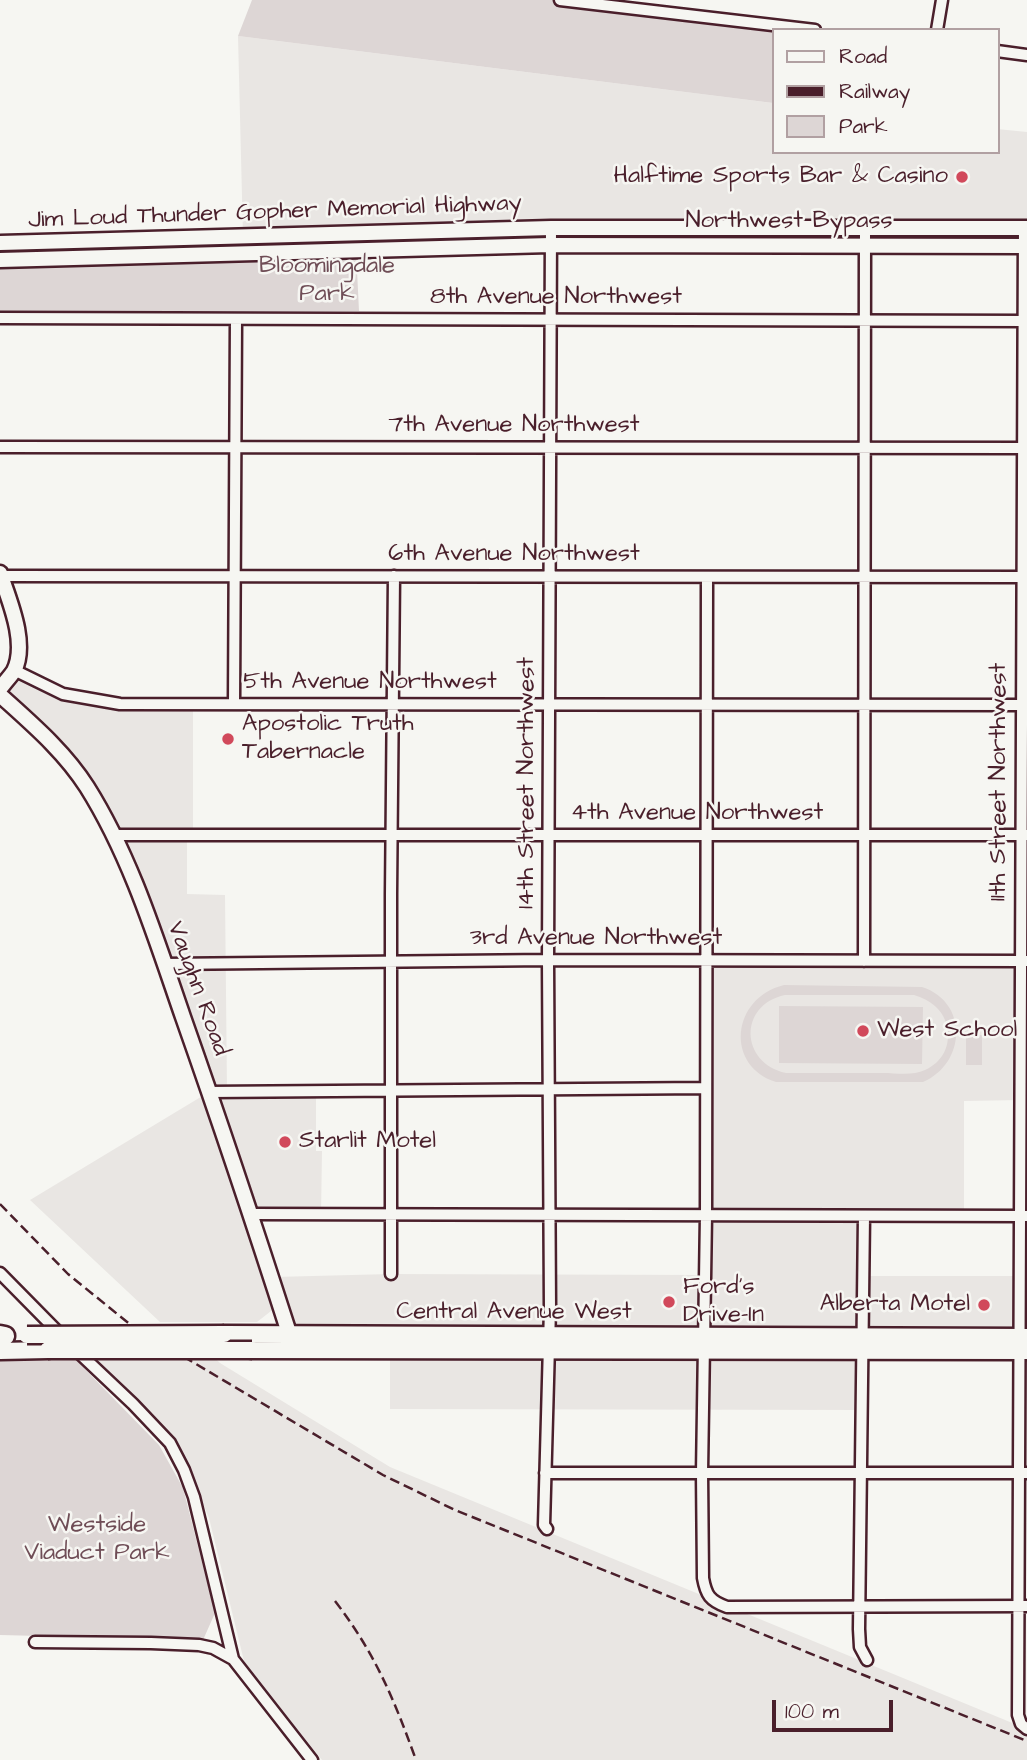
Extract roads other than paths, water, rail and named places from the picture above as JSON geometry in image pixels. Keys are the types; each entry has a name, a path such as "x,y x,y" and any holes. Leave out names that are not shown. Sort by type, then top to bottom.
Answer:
{"highway":[{"name":"Central Avenue West","path":"1,1339 27,1335 289,1333 549,1344"},
{"path":"250,1347 275,1342 289,1333 295,1339 306,1343 390,1350"},
{"name":"Central Avenue West","path":"1,1339 48,1350 250,1347 390,1350 549,1344 1023,1344"}],"main road":[{"name":"Northwest Bypass","path":"551,228 1025,228"},
{"name":"Jim Loud Thunder Gopher Memorial Highway","path":"0,243 551,228"},
{"name":"Northwest Bypass","path":"550,245 1025,246"},
{"name":"Jim Loud Thunder Gopher Memorial Highway","path":"0,260 550,245"},
{"path":"0,574 18,634 14,670 0,689"},
{"name":"Vaughn Road","path":"0,695 50,740 86,785 115,835 165,964 289,1333"}],"street":[{"path":"560,0 799,28"},
{"path":"937,28 942,0"},
{"path":"999,51 1027,55"},
{"name":"14th Street Northwest","path":"547,1529 544,1525 550,1215 548,835 551,228"},
{"name":"11th Street Northwest","path":"1024,1726 1018,1715 1023,1606 1025,228"},
{"path":"864,961 865,229"},
{"name":"8th Avenue Northwest","path":"0,318 1025,321"},
{"path":"234,704 236,319"},
{"name":"7th Avenue Northwest","path":"0,447 1025,448"},
{"name":"6th Avenue Northwest","path":"0,574 1025,577"},
{"path":"391,1274 394,576"},
{"path":"707,577 706,1215 702,1473 703,1578 706,1591 713,1602 726,1607 1023,1606"},
{"name":"5th Avenue Northwest","path":"14,670 63,694 120,704 1024,705"},
{"name":"4th Avenue Northwest","path":"115,835 1024,835"},
{"name":"3rd Avenue Northwest","path":"165,964 548,960 1024,961"},
{"path":"209,1092 706,1088"},
{"path":"251,1214 1024,1216"},
{"path":"864,1216 859,1606 860,1647 867,1660"},
{"path":"0,1273 170,1443 194,1497 233,1659"},
{"path":"545,1473 1023,1473"},
{"path":"35,1642 199,1645 213,1648 233,1659 312,1760"}],"railway":[{"path":"0,1204 68,1274 132,1326 383,1475 455,1510 1027,1741"},
{"path":"335,1601 361,1639 382,1677 416,1760"}],"place":[{"name":"Halftime Sports Bar & Casino","path":"962,177"},
{"name":"Apostolic Truth Tabernacle","path":"228,739"},
{"name":"West School","path":"863,1031"},
{"name":"Starlit Motel","path":"285,1142"},
{"name":"Ford's Drive-In","path":"669,1302"},
{"name":"Alberta Motel","path":"984,1305"}],"park label":[{"name":"Bloomingdale Park","path":"327,281"},
{"name":"Westside Viaduct Park","path":"97,1540"}]}
